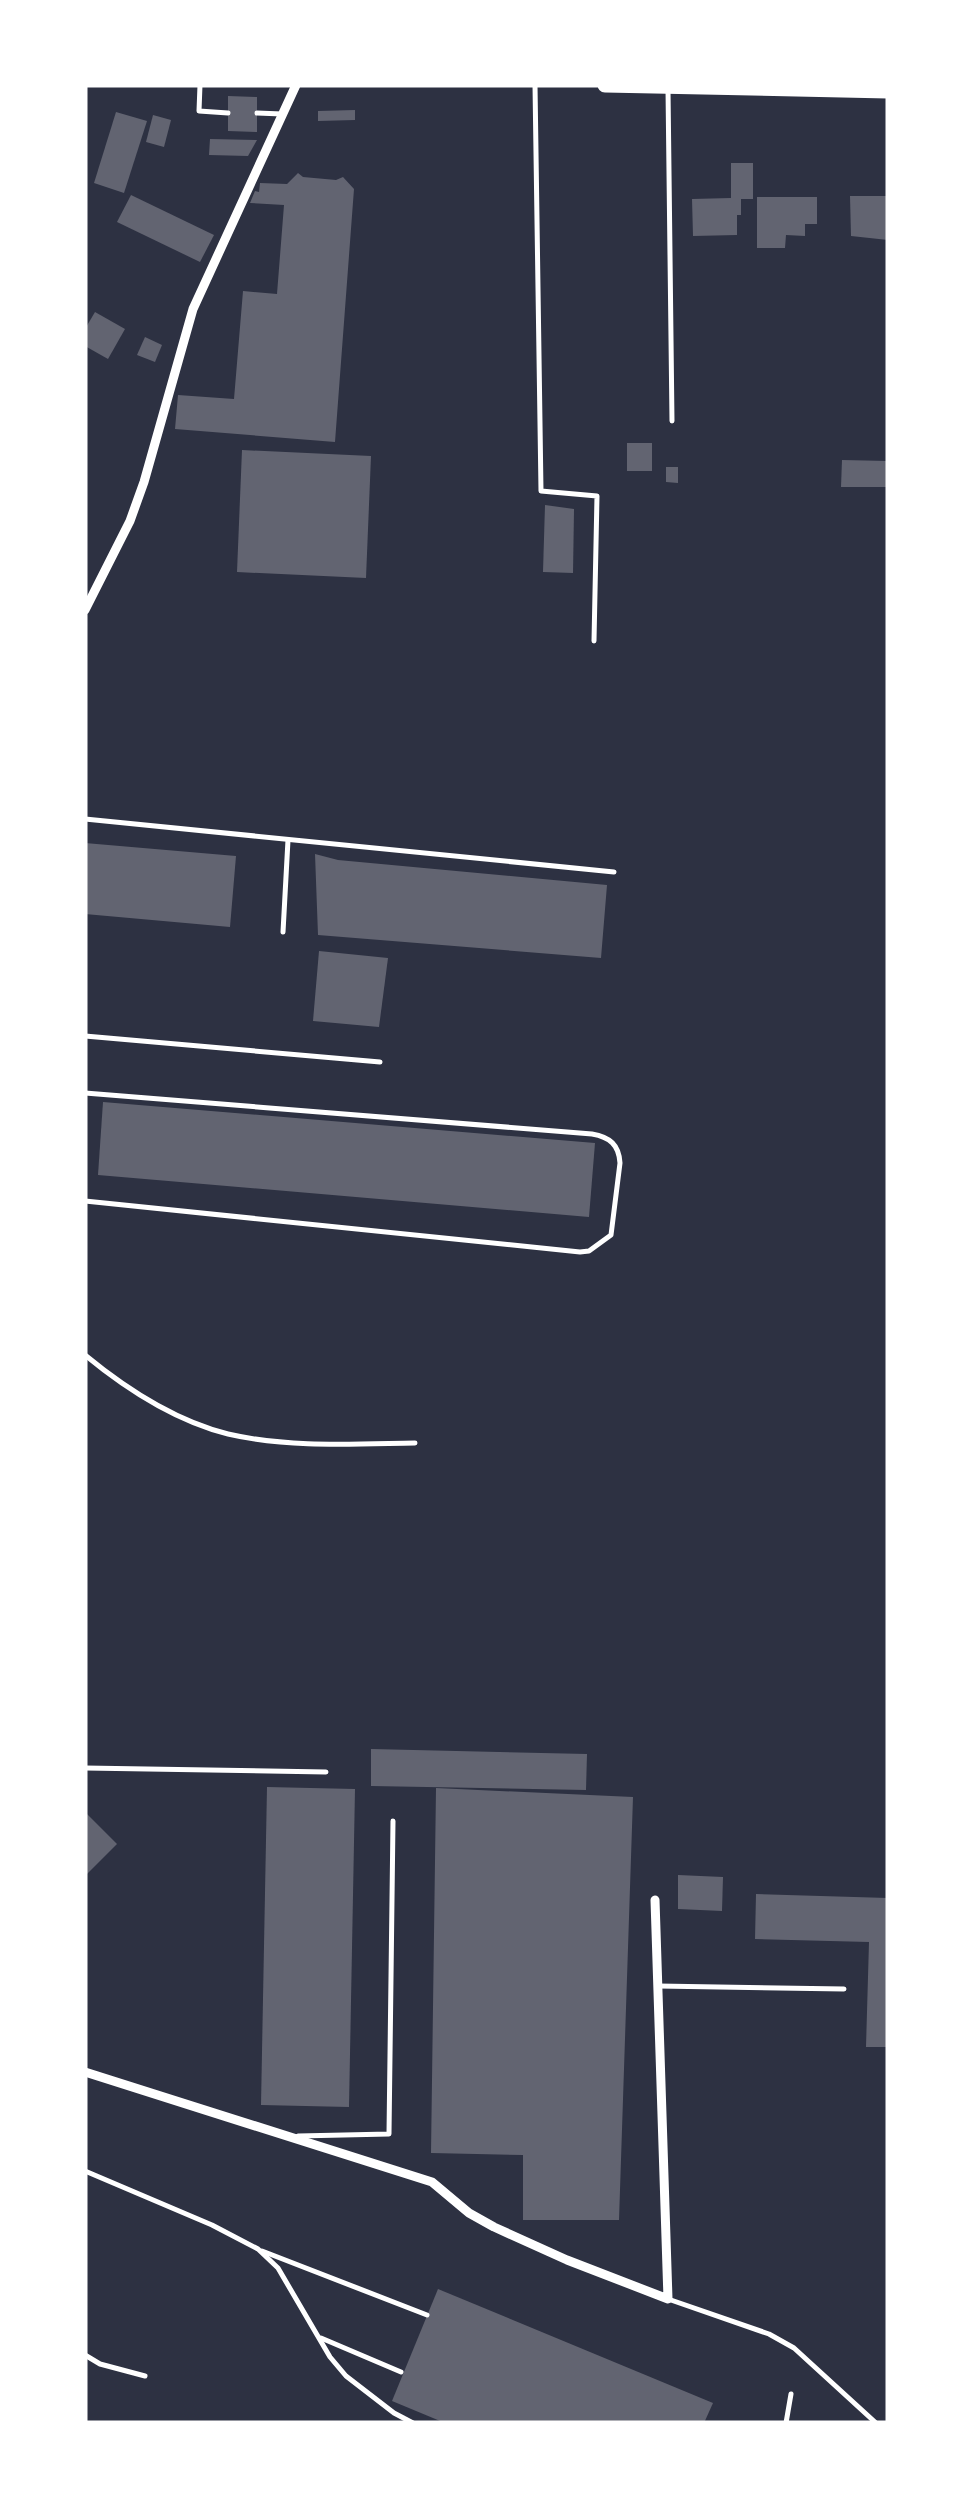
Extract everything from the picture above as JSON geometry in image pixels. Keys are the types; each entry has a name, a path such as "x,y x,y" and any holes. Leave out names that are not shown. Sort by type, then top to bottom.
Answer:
{"main road":[{"path":"606,85 888,91"}],"street":[{"path":"85,610 130,520 144,482 192,309 296,85"},
{"path":"85,2072 432,2182 469,2213 494,2227 668,2299 656,1900"}],"lane":[{"path":"200,85 199,112 228,113"},
{"path":"535,85 540,491 597,496 594,641"},
{"path":"668,86 672,421"},
{"path":"257,113 282,114"},
{"path":"85,819 614,872"},
{"path":"282,932 288,840"},
{"path":"85,1036 380,1062"},
{"path":"85,1092 592,1134 614,1142 620,1163 611,1235 589,1251 580,1252 85,1201"},
{"path":"85,1354 140,1394 227,1434 320,1445 415,1443"},
{"path":"85,1768 326,1772"},
{"path":"285,2136 389,2134 394,1820"},
{"path":"658,1986 844,1990"},
{"path":"85,2171 258,2249 427,2315"},
{"path":"258,2249 278,2268 346,2376 413,2423"},
{"path":"668,2299 769,2334 794,2348 876,2423"},
{"path":"318,2337 401,2372"},
{"path":"85,2354 100,2364 145,2376"},
{"path":"786,2423 790,2394"}],"building":[{"path":"228,96 257,97 257,132 228,131"},
{"path":"355,110 355,120 318,121 318,111"},
{"path":"116,112 147,121 124,193 94,183"},
{"path":"153,115 171,120 164,147 146,142"},
{"path":"210,139 257,140 248,156 209,155"},
{"path":"731,163 753,163 753,199 741,199 737,235 693,236 692,199 731,198"},
{"path":"298,173 303,177 336,180 343,177 354,189 335,442 175,429 178,395 234,399 243,291 277,294 284,205 250,203 255,191 259,192 260,183 287,184"},
{"path":"131,195 214,235 200,262 117,222"},
{"path":"850,196 888,196 888,240 851,236"},
{"path":"757,197 817,197 817,224 805,224 805,236 786,235 785,248 757,248"},
{"path":"95,312 125,329 108,359 85,346 85,329"},
{"path":"145,337 162,345 155,362 137,355"},
{"path":"627,443 652,443 652,471 627,471"},
{"path":"242,450 371,456 366,578 237,572"},
{"path":"842,460 888,461 888,487 841,487"},
{"path":"666,467 678,467 678,483 666,482"},
{"path":"545,505 574,509 573,573 543,572"},
{"path":"85,843 236,856 230,927 85,914"},
{"path":"315,854 338,860 607,885 601,958 318,935"},
{"path":"319,951 388,958 379,1027 313,1021"},
{"path":"103,1102 595,1143 589,1217 98,1175"},
{"path":"371,1749 587,1754 586,1790 371,1786"},
{"path":"267,1787 355,1789 349,2107 261,2105"},
{"path":"436,1788 633,1797 619,2220 523,2220 523,2155 431,2153"},
{"path":"85,1812 117,1844 85,1876"},
{"path":"678,1875 723,1877 722,1911 678,1909"},
{"path":"756,1894 888,1898 888,2047 866,2047 869,1942 755,1939"},
{"path":"438,2289 713,2403 704,2423 445,2423 392,2401"}]}
